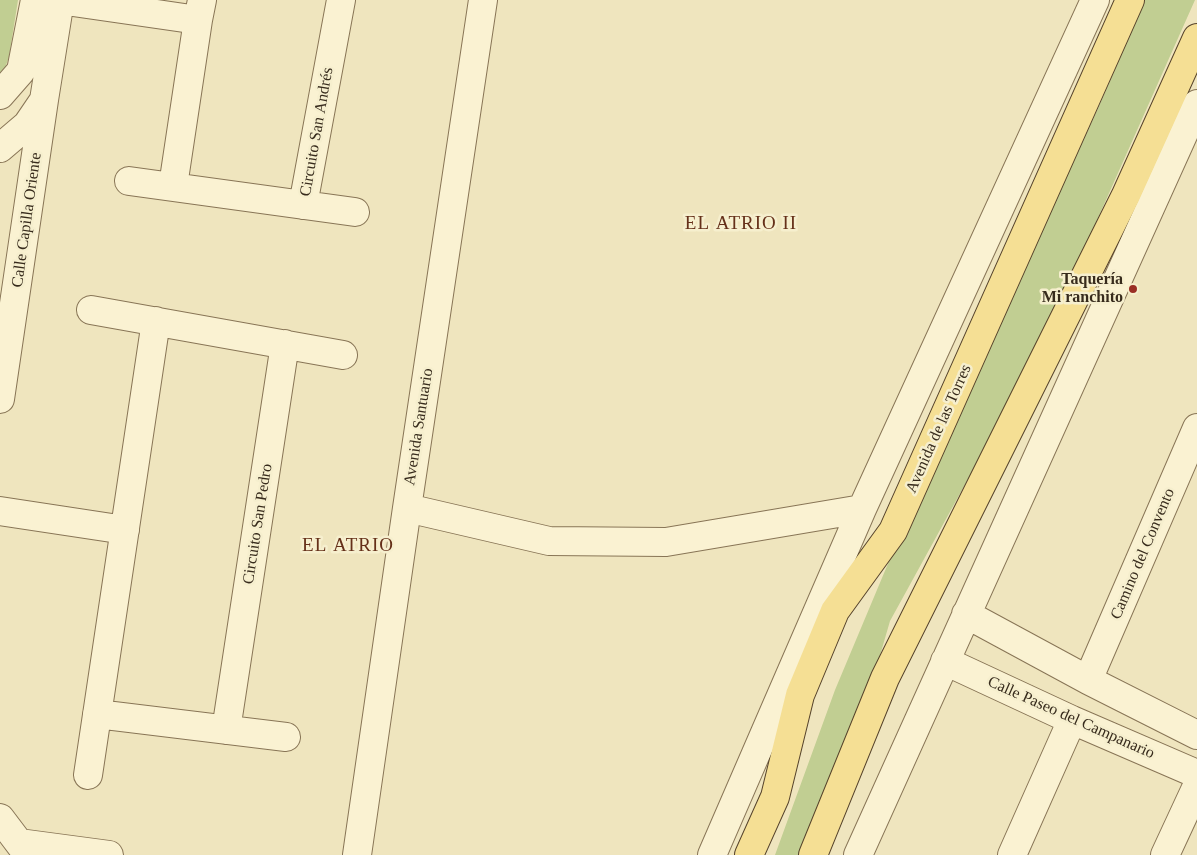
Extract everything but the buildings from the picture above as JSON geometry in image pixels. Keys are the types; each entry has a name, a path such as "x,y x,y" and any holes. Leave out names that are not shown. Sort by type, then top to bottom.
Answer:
{"main road":[{"name":"Avenida de las Torres","path":"749,855 775,797 800,695 835,611 894,531 1130,0"},
{"path":"813,855 885,678 1126,195 1197,38"}],"street":[{"path":"0,95 21,71 35,0"},
{"path":"59,0 200,10 173,186"},
{"name":"Calle Capilla Oriente","path":"0,399 59,0"},
{"name":"Circuito San Andrés","path":"130,181 303,205 341,0"},
{"name":"Avenida Santuario","path":"357,855 406,508 483,0"},
{"path":"712,855 862,509 1095,0"},
{"path":"0,148 26,125 44,100"},
{"path":"858,855 1197,104"},
{"path":"303,205 355,212"},
{"path":"90,310 342,354"},
{"path":"88,776 156,321"},
{"name":"Circuito San Pedro","path":"226,730 285,344"},
{"name":"Camino del Convento","path":"1088,680 1197,428"},
{"path":"406,508 550,541 656,542 666,542 862,509"},
{"path":"0,511 125,530"},
{"path":"966,614 1088,680 1197,735"},
{"name":"Calle Paseo del Campanario","path":"945,661 1072,720 1197,774"},
{"path":"98,714 286,738"},
{"path":"1012,855 1072,720"},
{"path":"1165,855 1197,786"},
{"path":"0,818 23,849 109,855"}],"green space":[{"path":"0,0 18,0 9,57 0,78"},
{"path":"1145,0 1195,0 1041,346 890,621 856,738 800,855 775,855 835,690 887,566 1099,106"}],"place":[{"name":"Taquería Mi ranchito","path":"1133,289"}],"district":[{"name":"EL ATRIO II","path":"741,224"},
{"name":"EL ATRIO","path":"348,546"}]}
